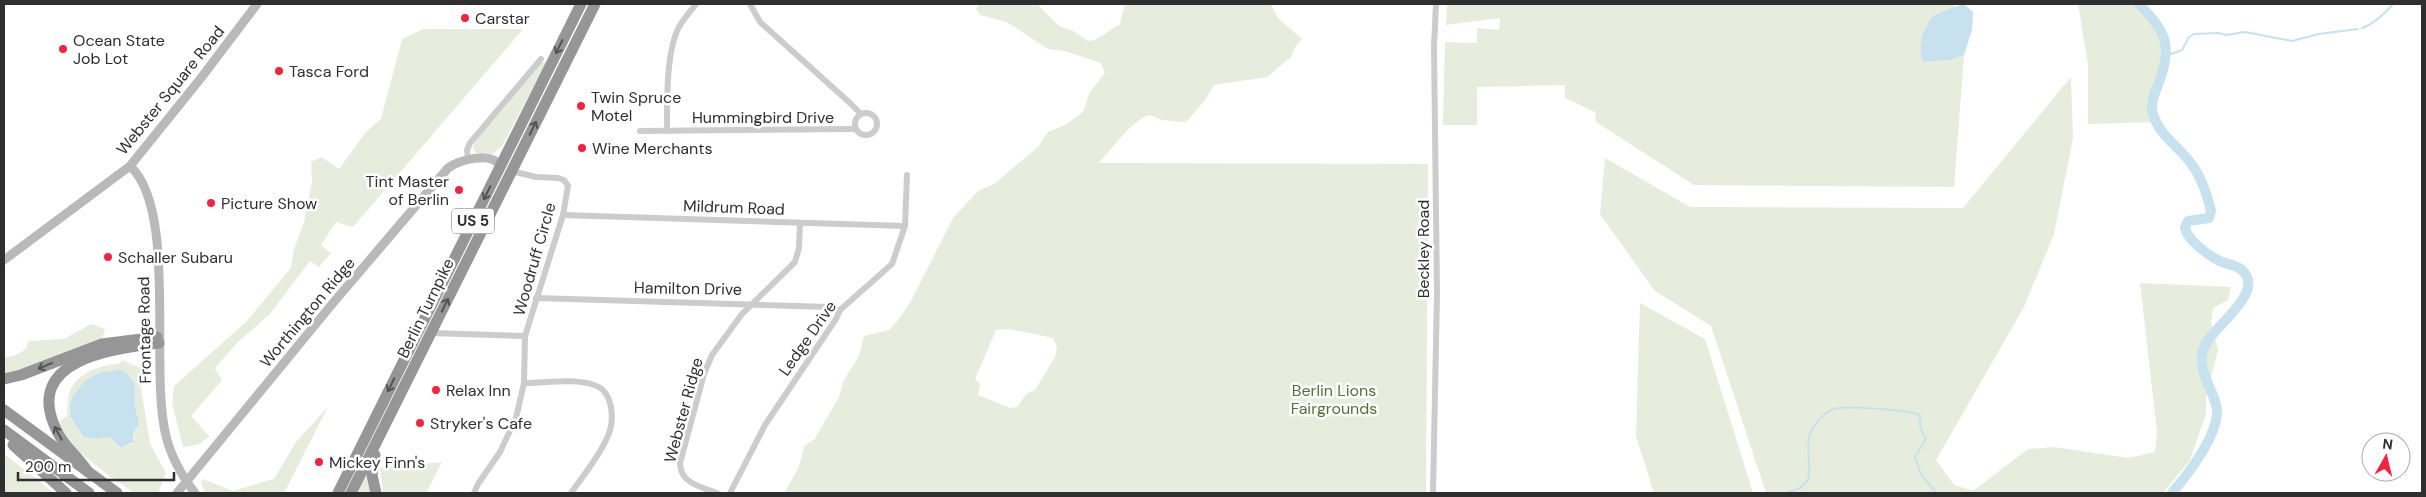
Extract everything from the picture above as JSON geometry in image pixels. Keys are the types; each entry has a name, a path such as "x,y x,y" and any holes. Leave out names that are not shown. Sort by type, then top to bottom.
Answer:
{"highway":[{"name":"Berlin Turnpike","path":"338,493 581,4"},
{"name":"Berlin Turnpike","path":"352,493 595,4"},
{"path":"4,379 21,375 102,344 128,339 159,340"},
{"path":"88,472 64,443 53,423 50,400 56,379 68,367 87,357 159,340"},
{"path":"4,410 117,493"},
{"path":"4,430 89,493"},
{"path":"4,438 66,493"},
{"path":"376,443 372,475 376,493"}],"main road":[{"name":"Webster Square Road","path":"4,260 130,166 202,78 257,4"},
{"name":"Worthington Ridge","path":"177,493 448,168 457,161 481,159 495,160 500,166 511,171"},
{"name":"Frontage Road","path":"130,166 142,180 154,215 160,399 164,432 175,461 195,493"}],"street":[{"path":"667,131 667,90 674,41 678,28 696,4"},
{"name":"Hummingbird Drive","path":"750,4 760,22 861,114"},
{"name":"Beckley Road","path":"1432,493 1437,294 1434,56 1436,4"},
{"path":"468,159 467,150 470,142 541,59"},
{"name":"Hummingbird Drive","path":"868,113 874,117 876,128 872,133 860,134 856,129 855,121 861,114 868,113"},
{"name":"Hummingbird Drive","path":"640,131 856,129"},
{"name":"Woodruff Circle","path":"431,333 525,336 563,215 568,186 564,180 536,177 511,171"},
{"name":"Ledge Drive","path":"730,493 765,425 836,319 840,310 892,264 905,226 907,175"},
{"name":"Mildrum Road","path":"563,215 905,226"},
{"name":"Webster Ridge","path":"717,493 685,480 680,472 680,463 704,374 712,355 753,303 795,262 799,248 800,223"},
{"name":"Hamilton Drive","path":"536,298 753,303 830,307 840,310"},
{"path":"474,493 500,452 516,418 524,382 525,336"},
{"path":"524,382 586,383 596,385 607,394 610,404 611,425 608,438 571,493"}],"green space":[{"name":"Berlin Lions Fairgrounds","path":"980,4 1037,4 1059,26 1073,31 1088,41 1095,40 1120,24 1125,4 1271,4 1278,18 1302,39 1295,47 1291,57 1267,77 1214,85 1205,100 1186,122 1162,120 1150,115 1143,118 1129,129 1098,163 1428,164 1426,493 784,493 798,469 805,445 814,440 839,397 844,380 859,356 864,336 889,330 898,320 910,303 953,218 978,191 994,184 1038,147 1048,132 1065,125 1083,112 1090,92 1105,73 1101,63 1065,51 1048,49 1007,22 980,15 976,9","holes":["1010,329 1053,338 1057,347 1055,357 1035,390 1026,394 1017,407 1010,408 978,395 980,384 975,379 996,330"]},
{"path":"1447,4 1953,4 1956,8 1936,14 1924,62 1950,60 1964,55 1954,187 1694,185 1596,122 1595,112 1565,98 1565,85 1477,87 1477,125 1443,125 1445,42 1477,43 1477,28 1499,30 1500,18 1446,25"},
{"path":"2078,4 2139,4 2159,26 2164,34 2167,45 2167,57 2153,100 2156,122 2088,124 2088,64"},
{"path":"423,29 523,29 353,227 336,222 321,245 331,253 319,267 310,261 270,314 237,343 215,368 222,380 191,416 209,436 200,444 183,447 172,403 174,386 246,322 291,268 294,249 304,222 312,182 311,162 321,157 339,169 366,132 381,119 402,39"},
{"path":"541,62 546,63 502,146 493,154 476,153 473,148 475,141"},
{"path":"2071,77 2073,138 2054,234 2024,307 1936,460 1954,485 1973,491 2028,449 2054,447 2128,458 2155,452 2157,432 2140,283 2231,287 2228,300 2213,308 2211,323 2218,350 2206,397 2206,414 2190,460 2163,493 1766,493 1711,326 1655,291 1600,214 1605,158 1690,207 1963,208"},
{"path":"1640,303 1705,339 1753,493 1654,493 1636,436"},
{"path":"91,324 105,329 102,338 30,369 4,375 4,357 23,351 28,341 64,339"},
{"path":"122,360 140,368 143,372 140,382 150,444 166,473 158,493 134,493 77,450 62,429 60,421 67,416 69,394 79,378 99,367 121,363","holes":["118,369 125,372 135,385 135,405 139,426 133,433 135,439 132,444 119,448 110,437 98,439 84,437 72,420 69,411 76,391 97,374"]},
{"path":"328,407 284,493 205,492 201,483 203,479 233,491 274,479 296,442"},
{"path":"4,454 54,493 4,493"},
{"path":"442,462 426,493 383,493 380,468"},
{"path":"366,472 372,493 357,493"}],"water":[{"path":"1964,4 1973,12 1972,30 1964,55 1950,60 1923,62 1921,44 1927,25 1935,15"},
{"path":"118,369 125,372 135,384 135,405 139,425 133,433 134,442 120,448 110,437 98,439 84,437 72,419 70,410 74,396 83,383 102,372"}],"waterway":[{"path":"2139,4 2156,23 2165,41 2165,60 2163,72 2153,100 2153,114 2164,134 2194,167 2211,211 2209,218 2188,221 2185,227 2186,232 2198,246 2209,254 2241,270 2247,277 2248,285 2246,293 2235,310 2209,339 2203,350 2203,369 2216,406 2215,425 2206,446 2172,493"},
{"path":"2362,28 2375,21 2393,4"},
{"path":"2166,56 2182,50 2189,37 2194,34 2218,33 2226,35 2245,32 2292,41 2319,34 2358,29"},
{"path":"1786,493 1800,488 1808,480 1808,451 1811,431 1826,413 1839,408 1891,410 1920,415 1920,427 1926,439 1915,457 1921,474 1936,493"}],"place":[{"name":"Carstar","path":"465,18"},
{"name":"Ocean State Job Lot","path":"63,49"},
{"name":"Tasca Ford","path":"279,71"},
{"name":"Twin Spruce Motel","path":"581,106"},
{"name":"Wine Merchants","path":"582,148"},
{"name":"Tint Master of Berlin","path":"459,190"},
{"name":"Picture Show","path":"211,203"},
{"name":"Schaller Subaru","path":"108,257"},
{"name":"Relax Inn","path":"436,390"},
{"name":"Stryker's Cafe","path":"420,423"},
{"name":"Mickey Finn's","path":"319,462"}]}
